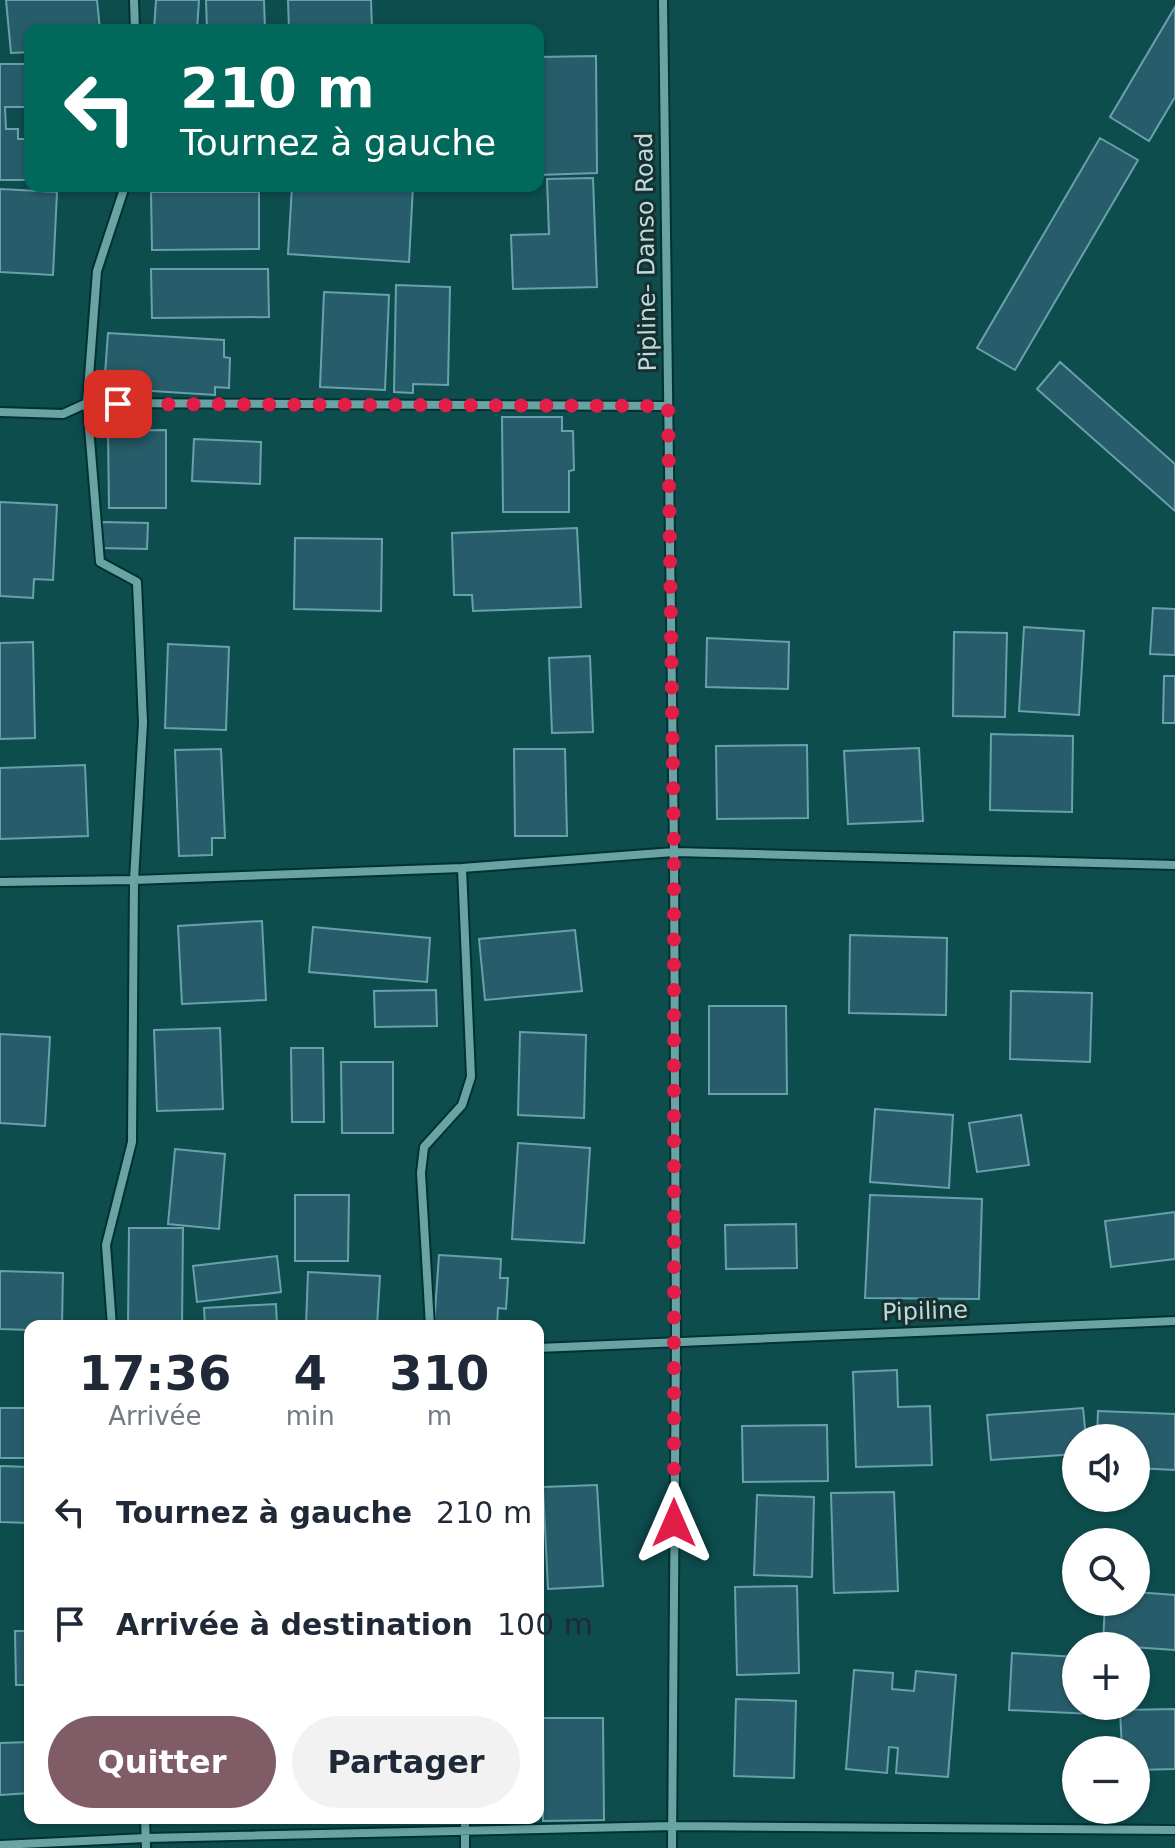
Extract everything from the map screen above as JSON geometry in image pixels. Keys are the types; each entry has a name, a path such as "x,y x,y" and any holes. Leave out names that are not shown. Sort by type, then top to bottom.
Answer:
{"street":[{"path":"134,0 135,24"},
{"name":"Pipline- Danso Road","path":"663,0 674,852 676,1341 672,1848"},
{"path":"112,1320 106,1245 132,1142 134,880 143,723 137,582 100,562 87,403 97,271 123,192"},
{"path":"0,412 63,414 87,403 668,406"},
{"path":"0,882 462,868 674,852 1175,865"},
{"path":"430,1320 421,1173 424,1147 462,1105 471,1077 462,868"},
{"name":"Pipiline","path":"544,1348 1175,1321"},
{"path":"465,1824 465,1848"},
{"path":"0,1845 673,1826 1175,1830"}],"building":[{"path":"6,0 97,0 99,24 24,24 24,52 11,53"},
{"path":"156,0 199,0 197,24 154,24"},
{"path":"206,0 264,0 265,24 207,24"},
{"path":"288,0 371,0 372,24 289,24"},
{"path":"1175,7 1175,97 1149,141 1110,117"},
{"path":"596,56 597,173 544,175 544,57"},
{"path":"0,64 24,64 24,107 5,107 6,129 18,129 18,139 24,139 24,180 0,180"},
{"path":"1100,138 1138,160 1015,370 977,348"},
{"path":"593,178 597,287 513,289 511,235 549,234 547,179"},
{"path":"0,189 57,192 53,275 0,272"},
{"path":"151,192 259,192 259,249 152,250"},
{"path":"292,192 413,192 409,262 288,254"},
{"path":"151,269 268,269 269,317 152,318"},
{"path":"396,285 450,287 448,385 413,384 413,393 394,392"},
{"path":"324,292 389,295 385,390 320,387"},
{"path":"108,333 224,340 224,357 230,358 229,388 215,387 215,395 104,388"},
{"path":"1060,362 1175,464 1175,511 1037,389"},
{"path":"502,417 562,417 562,431 573,431 574,470 569,471 569,512 503,512"},
{"path":"166,430 166,508 109,508 108,431"},
{"path":"194,439 261,442 260,484 192,481"},
{"path":"0,502 57,505 53,580 34,579 33,598 0,596"},
{"path":"102,522 148,523 147,549 101,548"},
{"path":"577,528 581,607 473,611 472,595 454,595 452,533"},
{"path":"295,538 382,539 381,611 294,609"},
{"path":"1153,608 1175,609 1175,655 1150,654"},
{"path":"1024,627 1084,631 1079,715 1019,711"},
{"path":"954,632 1007,633 1005,717 953,716"},
{"path":"707,638 789,642 788,689 706,687"},
{"path":"33,642 35,738 0,739 0,643"},
{"path":"168,644 229,647 226,730 165,728"},
{"path":"590,656 593,732 552,733 549,658"},
{"path":"1164,676 1175,676 1175,723 1163,723"},
{"path":"991,734 1073,736 1072,812 990,810"},
{"path":"807,745 808,818 717,819 716,746"},
{"path":"919,748 923,821 848,824 844,751"},
{"path":"221,749 225,838 212,838 212,855 179,856 175,750"},
{"path":"514,749 565,749 567,836 515,836"},
{"path":"85,765 88,836 0,839 0,768"},
{"path":"262,921 266,1000 182,1004 178,926"},
{"path":"313,927 430,938 427,982 309,972"},
{"path":"575,930 582,991 485,1000 479,939"},
{"path":"850,935 947,938 946,1015 849,1013"},
{"path":"436,990 437,1026 375,1027 374,991"},
{"path":"1011,991 1092,993 1090,1062 1010,1059"},
{"path":"709,1006 786,1006 787,1094 709,1094"},
{"path":"220,1028 223,1109 157,1111 154,1030"},
{"path":"520,1032 586,1035 584,1118 518,1115"},
{"path":"0,1034 50,1037 45,1126 0,1123"},
{"path":"291,1048 323,1048 324,1122 292,1122"},
{"path":"341,1062 393,1062 393,1133 342,1133"},
{"path":"875,1109 953,1115 949,1188 870,1182"},
{"path":"1021,1115 1029,1165 977,1172 969,1123"},
{"path":"518,1143 590,1148 584,1243 512,1239"},
{"path":"175,1149 225,1154 219,1229 168,1224"},
{"path":"295,1195 349,1195 348,1261 295,1261"},
{"path":"870,1195 982,1199 979,1299 865,1298"},
{"path":"1175,1212 1175,1259 1111,1267 1105,1221"},
{"path":"796,1224 797,1268 726,1269 725,1225"},
{"path":"129,1228 183,1228 182,1320 128,1320"},
{"path":"439,1255 501,1259 500,1278 508,1278 506,1309 498,1308 497,1320 434,1320"},
{"path":"277,1256 281,1292 197,1302 193,1266"},
{"path":"0,1271 63,1273 62,1320 24,1320 24,1330 0,1329"},
{"path":"308,1272 380,1276 377,1320 306,1320"},
{"path":"276,1304 277,1320 205,1320 204,1308"},
{"path":"897,1370 898,1407 930,1406 932,1465 856,1467 853,1372"},
{"path":"0,1408 24,1408 24,1458 0,1458"},
{"path":"1083,1408 1085,1424 1062,1424 1062,1455 991,1460 987,1415"},
{"path":"1098,1411 1175,1414 1175,1470 1150,1469 1150,1424 1098,1424"},
{"path":"827,1425 828,1481 743,1482 742,1426"},
{"path":"0,1466 24,1467 24,1523 0,1522"},
{"path":"597,1485 603,1586 548,1589 544,1487"},
{"path":"894,1492 898,1591 834,1593 831,1493"},
{"path":"757,1495 814,1497 812,1577 754,1575"},
{"path":"797,1586 799,1673 737,1675 735,1587"},
{"path":"1150,1593 1175,1595 1175,1650 1150,1648 1150,1632 1104,1632 1104,1616 1150,1616"},
{"path":"15,1631 24,1631 24,1685 16,1685"},
{"path":"1012,1653 1062,1656 1062,1713 1009,1710"},
{"path":"854,1670 893,1673 892,1689 914,1691 916,1671 956,1675 948,1777 896,1773 898,1748 889,1747 887,1773 846,1769"},
{"path":"736,1699 796,1701 794,1778 734,1776"},
{"path":"1150,1709 1175,1709 1175,1769 1150,1770 1150,1736 1121,1736 1120,1720 1150,1720"},
{"path":"544,1718 603,1718 604,1820 544,1821"},
{"path":"24,1742 24,1793 0,1795 0,1743"}],"route":[{"path":"118,404 668,406 676,1212 674,1523"}]}
